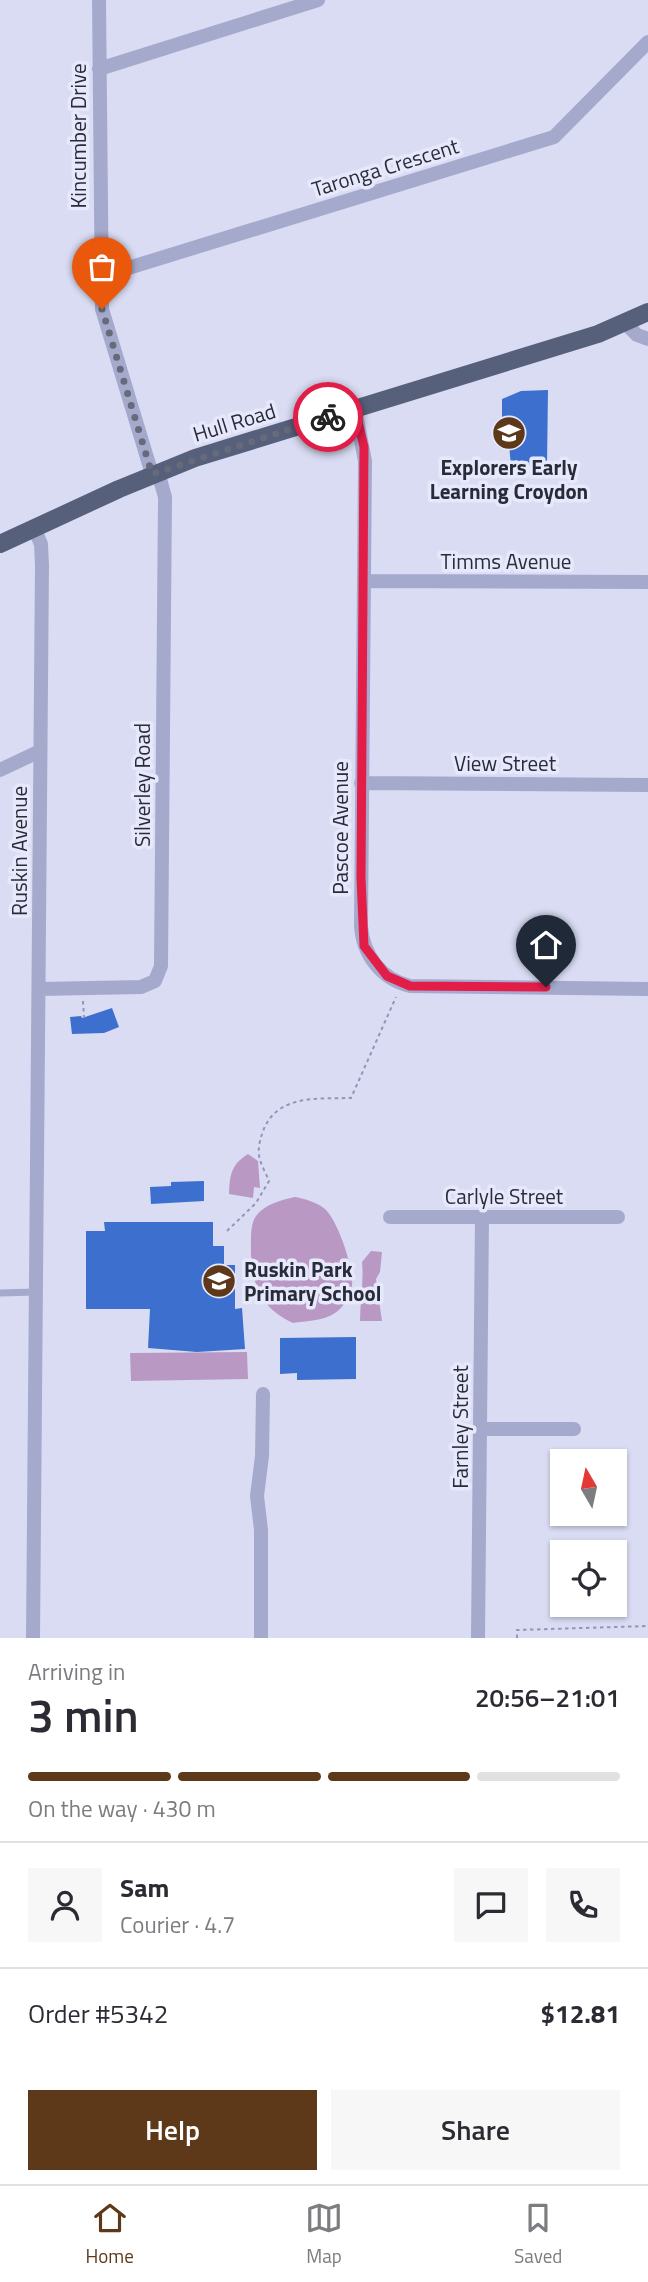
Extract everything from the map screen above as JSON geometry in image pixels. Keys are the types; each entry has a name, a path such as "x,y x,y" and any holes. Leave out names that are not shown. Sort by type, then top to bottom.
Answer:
{"main road":[{"name":"Hull Road","path":"0,544 155,473 626,324 648,312"}],"street":[{"name":"Kincumber Drive","path":"99,0 102,309 155,473"},
{"path":"99,69 318,0"},
{"name":"Taronga Crescent","path":"100,274 125,269 554,137 648,42"},
{"path":"626,324 638,335 648,339"},
{"name":"Pascoe Avenue","path":"355,409 364,454 361,926 364,946 378,968 402,984"},
{"name":"Silverley Road","path":"39,989 141,987 155,981 161,966 165,498 155,473"},
{"name":"Ruskin Avenue","path":"33,1638 42,552 34,528"},
{"name":"Timms Avenue","path":"364,581 648,582"},
{"path":"0,770 40,751"},
{"name":"View Street","path":"361,783 648,785"},
{"path":"402,984 648,989"},
{"name":"Carlyle Street","path":"390,1217 618,1217"},
{"name":"Farnley Street","path":"478,1638 482,1217"},
{"path":"261,1638 261,1530 257,1496 262,1456 263,1394"},
{"path":"481,1429 574,1429"}],"lane":[{"path":"0,1293 37,1292"}],"path":[{"path":"227,1231 256,1203 270,1181 259,1156 259,1142 267,1119 279,1109 306,1099 351,1098 402,984"},
{"path":"83,1000 84,1017"},
{"path":"517,1638 517,1630 648,1626"}],"shaded area":[{"path":"248,1154 258,1161 260,1188 254,1187 253,1198 229,1194 232,1171"},
{"path":"295,1197 318,1204 330,1215 348,1257 352,1286 346,1301 335,1313 320,1319 293,1323 271,1309 258,1290 252,1268 251,1239 253,1222 264,1208"},
{"path":"371,1251 382,1252 380,1272 376,1279 382,1321 360,1321 362,1262"},
{"path":"247,1352 248,1379 131,1381 130,1353"}],"building":[{"path":"548,390 547,466 511,465 507,426 502,427 502,399 521,391"},
{"path":"112,1008 119,1027 104,1033 72,1034 70,1017 82,1018"},
{"path":"204,1181 204,1201 151,1204 150,1187 171,1186 171,1182"},
{"path":"104,1222 213,1222 213,1246 224,1246 224,1265 235,1265 235,1309 242,1308 245,1349 197,1352 148,1348 150,1309 86,1309 86,1231 105,1231"},
{"path":"356,1337 356,1379 297,1380 297,1373 280,1374 280,1338"}],"way so far":[{"path":"102,309 152,474 328,417"}],"place":[{"name":"Explorers Early Learning Croydon","path":"509,433"},
{"name":"Ruskin Park Primary School","path":"219,1281"}],"route":[{"path":"328,417 355,409 365,461 361,878 361,926 364,946 370,958 387,976 410,986 546,987"}]}
